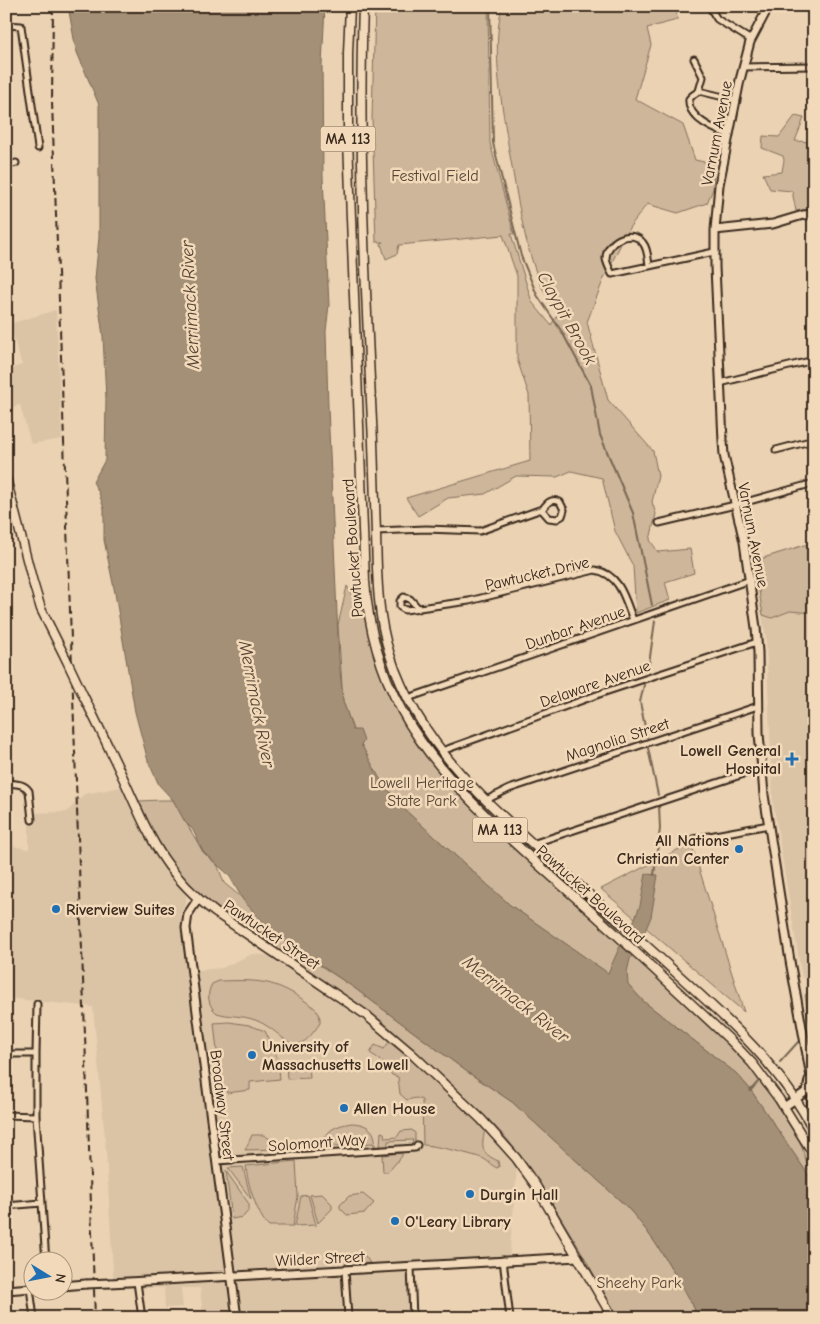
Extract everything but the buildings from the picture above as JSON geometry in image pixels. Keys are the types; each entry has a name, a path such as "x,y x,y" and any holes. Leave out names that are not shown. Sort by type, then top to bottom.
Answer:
{"main road":[{"name":"Pawtucket Boulevard","path":"350,6 348,140 364,566 369,615 376,649 397,703 418,738 434,759 501,830 747,1057 784,1106"},
{"name":"Pawtucket Boulevard","path":"363,6 362,196 376,531 376,583 382,626 390,654 419,719 442,751 486,800 532,844 700,994 778,1074 795,1100"},
{"name":"Varnum Avenue","path":"770,6 751,40 743,67 719,185 714,252 724,455 750,580 758,642 758,706 762,768 769,825 813,1088 811,1114 814,1119"},
{"path":"715,230 773,224 803,215 814,214"},
{"name":"Pawtucket Street","path":"6,478 41,609 154,844 177,877 198,899 366,1015 443,1082 481,1119 516,1158 536,1186 613,1318"},
{"path":"6,527 14,506"},
{"name":"Broadway Street","path":"198,899 188,914 186,928 237,1318"},
{"path":"784,1106 807,1091 810,1075"},
{"path":"795,1100 805,1102 812,1098"},
{"name":"MA 113","path":"795,1100 814,1131"},
{"name":"MA 113","path":"784,1106 814,1155"},
{"name":"Wilder Street","path":"72,1285 578,1257"},
{"path":"6,1290 22,1289"}],"street":[{"path":"709,6 717,20 751,40"},
{"path":"6,25 21,26 38,148"},
{"path":"694,59 703,77 699,91 689,99 690,107 704,124 729,134"},
{"path":"743,67 814,66"},
{"path":"699,91 736,100"},
{"path":"6,166 16,163"},
{"path":"649,266 647,252 640,239 627,236 610,245 606,260 612,274 714,252"},
{"path":"720,383 814,360"},
{"path":"776,450 814,440"},
{"path":"659,523 735,505 814,483"},
{"path":"376,531 426,529 480,531 542,510 548,502 554,500 560,502 564,510 562,516 555,520 549,518 542,510"},
{"name":"Pawtucket Drive","path":"419,609 477,599 595,570 606,572 614,578 633,620"},
{"name":"Dunbar Avenue","path":"408,698 750,580"},
{"name":"Delaware Avenue","path":"442,751 604,692 758,642"},
{"name":"Magnolia Street","path":"486,800 518,786 758,706"},
{"path":"532,844 762,768"},
{"path":"6,783 27,787 32,820"},
{"path":"693,839 769,825"},
{"path":"37,1004 36,1116 45,1252"},
{"path":"805,1049 814,1045"},
{"path":"6,1054 36,1054"},
{"path":"6,1115 36,1116"},
{"name":"Solomont Way","path":"216,1161 415,1148 417,1145"},
{"path":"6,1206 42,1203"},
{"path":"503,1260 510,1318"},
{"path":"411,1267 413,1318"},
{"path":"345,1270 348,1318"},
{"path":"137,1282 142,1318"},
{"path":"32,1302 34,1318"}],"shaded area":[{"path":"56,310 62,439 31,444 20,405 6,408 6,371 22,365 9,324"},
{"name":"Lowell General Hospital","path":"814,544 814,977 802,978 773,802 766,638 752,559"},
{"name":"University of Massachusetts Lowell","path":"122,787 147,841 186,895 186,903 181,918 187,971 222,968 252,954 273,956 358,1012 379,1029 435,1079 498,1142 517,1168 509,1260 410,1269 411,1313 383,1316 382,1318 239,1318 203,1316 200,1288 181,1288 183,1307 165,1308 164,1288 114,1288 106,1150 93,1007 6,998 6,845 29,849 29,813 67,812 84,794"}],"green space":[{"name":"Festival Field","path":"375,6 488,6 490,143 514,234 511,234 532,302 551,325 560,311 542,287 529,251 503,115 497,41 502,6 676,7 677,20 647,28 651,45 635,99 683,125 695,160 714,164 713,189 707,203 678,213 647,204 629,228 604,278 587,322 608,400 653,451 658,476 652,502 656,514 650,540 658,552 690,549 694,573 665,582 670,600 636,613 633,566 615,531 602,478 571,471 557,477 516,476 485,494 448,498 418,516 406,498 530,461 529,395 517,359 517,276 503,235 399,245 397,254 386,259 381,244 383,242 376,242 372,118"},
{"path":"795,116 804,118 795,141 814,142 814,208 796,211 792,191 770,189 763,174 782,172 783,156 762,148 763,136 779,137"},
{"path":"814,542 814,613 790,611 772,618 763,615 754,561"},
{"name":"Lowell Heritage State Park","path":"347,586 365,619 376,661 389,694 417,745 452,787 490,826 715,1030 754,1070 799,1138 813,1182 750,1089 737,1074 643,1001 628,984 609,974 510,905 404,809 381,781 353,730 343,701 338,625"},
{"name":"Sheehy Park","path":"173,800 203,852 218,866 224,883 241,897 289,945 353,987 466,1071 512,1102 626,1206 641,1223 660,1251 694,1307 697,1318 618,1318 581,1251 540,1184 508,1140 492,1123 382,1021 214,905 179,871 153,831 139,801"},
{"path":"691,843 744,1012 601,889"},
{"path":"219,981 264,982 284,988 314,1007 318,1012 320,1023 310,1036 303,1042 296,1044 289,1042 266,1025 255,1020 217,1013 210,1003 209,996 212,984"},
{"path":"814,986 814,1037 811,1032 805,995"},
{"path":"229,1022 249,1025 265,1031 278,1059 280,1079 250,1082 250,1090 227,1093 226,1089 217,1084 219,1082 216,1080 214,1062 218,1061 214,1023"},
{"path":"389,1042 435,1079 485,1128 483,1148 488,1155 498,1161 499,1167 497,1168 484,1159 472,1155 423,1145 422,1100 416,1098 407,1100 400,1094 398,1077 392,1075 382,1061 370,1053 375,1045 384,1049"},
{"path":"309,1063 310,1078 287,1079 286,1064"},
{"path":"352,1123 363,1125 371,1130 375,1137 375,1148 373,1143 321,1147 321,1152 317,1151 323,1139 330,1131 339,1126"},
{"path":"412,1130 415,1133 415,1145 412,1144 413,1140 388,1141 388,1147 380,1146 381,1132 384,1133 385,1138 397,1137 401,1131"},
{"path":"252,1135 264,1135 277,1144 277,1149 245,1150"},
{"path":"402,1153 402,1156 388,1172 383,1172 382,1155"},
{"path":"296,1161 298,1196 293,1226 269,1226 260,1215 253,1198 246,1166"},
{"path":"243,1167 251,1199 228,1168"},
{"path":"226,1171 249,1204 249,1210 243,1217 232,1219"},
{"path":"322,1194 332,1204 332,1209 318,1223 310,1195"},
{"path":"363,1194 374,1203 365,1213 347,1215 340,1208 340,1205 349,1196"},
{"path":"308,1195 316,1225 295,1226 301,1196"},
{"path":"363,1253 370,1263 345,1265 345,1264"}],"water":[{"name":"Merrimack River","path":"68,6 325,6 322,65 323,177 329,305 326,331 328,407 339,659 343,701 353,730 360,730 364,741 361,744 381,781 404,809 510,905 608,973 640,906 646,874 658,875 651,917 630,959 627,972 628,984 643,1001 737,1074 750,1089 814,1183 814,1318 697,1318 694,1307 660,1251 641,1223 626,1206 512,1102 466,1071 353,987 275,935 243,900 229,875 203,852 193,830 185,822 173,800 159,785 148,761 135,712 104,540 104,509 93,482 105,460 106,399 103,336 95,279 99,237 99,105 76,50"}],"waterway":[{"name":"Claypit Brook","path":"490,6 493,143 521,256 537,295 562,332 591,386 600,435 633,513 652,605"},
{"name":"Claypit Brook","path":"648,671 655,621"},
{"name":"Claypit Brook","path":"644,685 640,702 647,737"},
{"name":"Claypit Brook","path":"648,748 658,795"},
{"name":"Claypit Brook","path":"654,875 660,829 659,805"},
{"path":"810,1031 814,1023"},
{"path":"780,1062 798,1042"},
{"path":"750,1091 758,1082"}],"railway":[{"path":"53,6 52,102 95,1318"}],"place":[{"name":"Lowell General Hospital","path":"792,759"},
{"name":"All Nations Christian Center","path":"739,849"},
{"name":"Riverview Suites","path":"56,909"},
{"name":"University of Massachusetts Lowell","path":"252,1055"},
{"name":"Allen House","path":"344,1108"},
{"name":"Durgin Hall","path":"470,1194"},
{"name":"O'Leary Library","path":"395,1221"}]}
